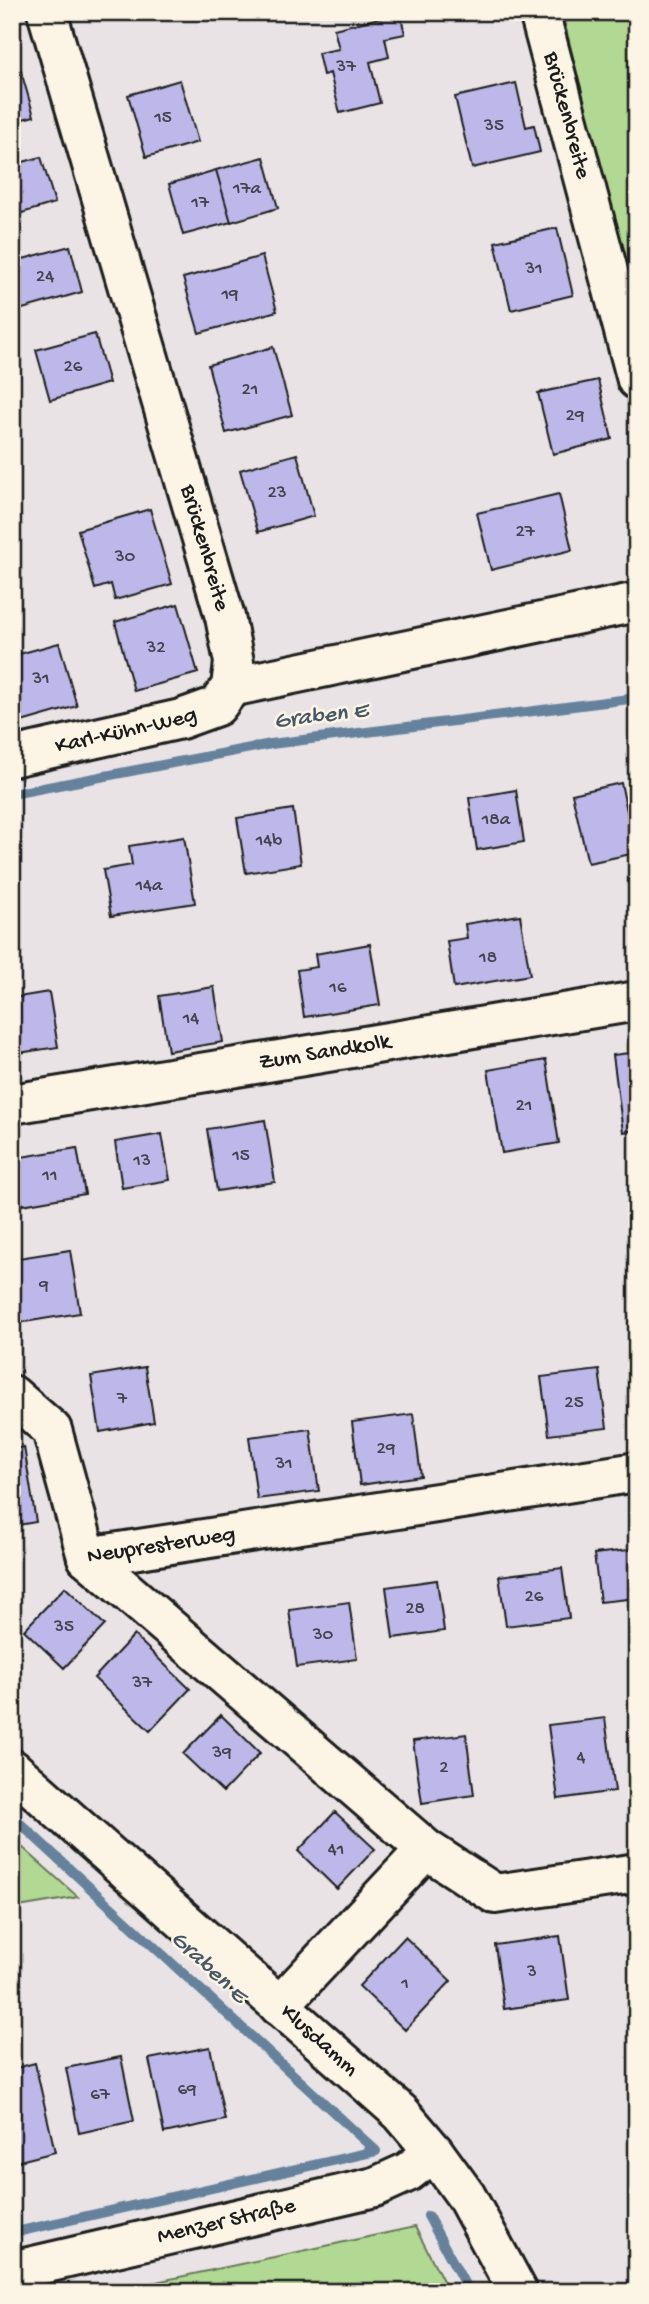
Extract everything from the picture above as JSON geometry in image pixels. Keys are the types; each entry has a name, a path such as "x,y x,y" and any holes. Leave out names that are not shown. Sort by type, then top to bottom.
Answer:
{"street":[{"name":"Brückenbreite","path":"47,12 225,617 234,662 231,687"},
{"name":"Brückenbreite","path":"539,12 637,380"},
{"path":"231,687 637,602"},
{"name":"Karl-Kühn-Weg","path":"12,757 181,719 217,706 231,687"},
{"name":"Zum Sandkolk","path":"12,1104 637,1001"},
{"path":"12,1395 52,1430 87,1557"},
{"name":"Neupresterweg","path":"87,1557 637,1472"},
{"name":"Neupresterweg","path":"87,1557 426,1849 495,1894 637,1873"},
{"name":"Klusdamm","path":"12,1769 401,2113 466,2196 518,2292"},
{"path":"279,2006 426,1849"},
{"name":"Menzer Straße","path":"12,2271 375,2187 408,2172 434,2152"}],"green space":[{"path":"562,12 637,12 637,321"},
{"path":"12,1838 78,1897 12,1908"},
{"path":"415,2227 449,2292 109,2292"}],"building":[{"path":"400,13 405,34 385,38 389,57 370,62 380,103 340,113 330,73 323,75 318,53 339,49 334,29"},
{"path":"20,68 34,116 12,122 12,71"},
{"path":"180,80 198,142 146,157 128,95"},
{"path":"516,83 526,127 534,125 540,152 472,168 455,97"},
{"path":"41,157 55,203 12,216 12,165"},
{"path":"264,157 278,208 231,222 216,170"},
{"path":"216,170 231,222 183,235 169,184"},
{"path":"557,228 573,295 511,310 495,242"},
{"path":"70,246 82,292 12,312 12,262"},
{"path":"262,256 277,311 199,333 183,278"},
{"path":"95,334 109,383 50,400 36,350"},
{"path":"273,347 292,415 226,433 208,365"},
{"path":"598,380 612,439 553,454 538,393"},
{"path":"297,454 314,516 258,532 240,470"},
{"path":"559,494 572,550 491,570 477,513"},
{"path":"150,509 172,584 115,600 111,584 95,589 78,530"},
{"path":"178,604 198,673 134,691 115,622"},
{"path":"59,643 77,706 18,723 12,702 12,656"},
{"path":"621,783 636,853 588,863 572,794"},
{"path":"516,790 524,842 477,850 469,798"},
{"path":"293,809 301,864 246,873 237,818"},
{"path":"184,837 195,903 111,916 103,870 132,865 129,846"},
{"path":"520,915 530,975 454,988 447,941 467,938 465,924"},
{"path":"370,944 380,1005 304,1017 297,970 317,967 315,954"},
{"path":"214,987 223,1042 168,1051 159,996"},
{"path":"49,992 58,1047 12,1054 12,998"},
{"path":"637,1052 637,1130 623,1132 613,1055"},
{"path":"546,1060 559,1143 502,1153 488,1070"},
{"path":"265,1120 275,1182 217,1191 207,1129"},
{"path":"162,1134 170,1180 122,1188 115,1142"},
{"path":"77,1148 85,1194 22,1205 15,1158"},
{"path":"70,1250 80,1313 12,1324 12,1259"},
{"path":"145,1367 154,1422 100,1432 91,1376"},
{"path":"599,1370 607,1428 549,1435 541,1377"},
{"path":"413,1414 421,1476 360,1485 352,1422"},
{"path":"310,1429 319,1491 257,1499 249,1437"},
{"path":"24,1447 36,1522 12,1526 12,1449"},
{"path":"637,1549 637,1598 600,1602 594,1554"},
{"path":"562,1568 569,1618 506,1626 499,1576"},
{"path":"437,1580 444,1631 393,1638 386,1587"},
{"path":"65,1587 105,1625 64,1668 24,1630"},
{"path":"349,1602 357,1659 297,1667 289,1610"},
{"path":"134,1635 190,1689 150,1731 94,1678"},
{"path":"221,1715 260,1753 223,1792 183,1754"},
{"path":"605,1718 615,1791 558,1799 548,1725"},
{"path":"466,1734 474,1795 422,1803 413,1741"},
{"path":"335,1812 375,1849 337,1889 298,1851"},
{"path":"560,1936 569,2000 504,2009 495,1945"},
{"path":"405,1937 451,1981 405,2030 359,1986"},
{"path":"210,2047 225,2120 164,2133 149,2059"},
{"path":"121,2057 134,2121 79,2133 66,2068"},
{"path":"35,2063 55,2152 12,2163 12,2069"}],"waterway":[{"name":"Graben E","path":"12,794 271,744 637,698"},
{"name":"Graben E","path":"12,1816 376,2151"},
{"path":"12,2233 376,2151"},
{"name":"Graben E","path":"428,2216 469,2292"}]}
